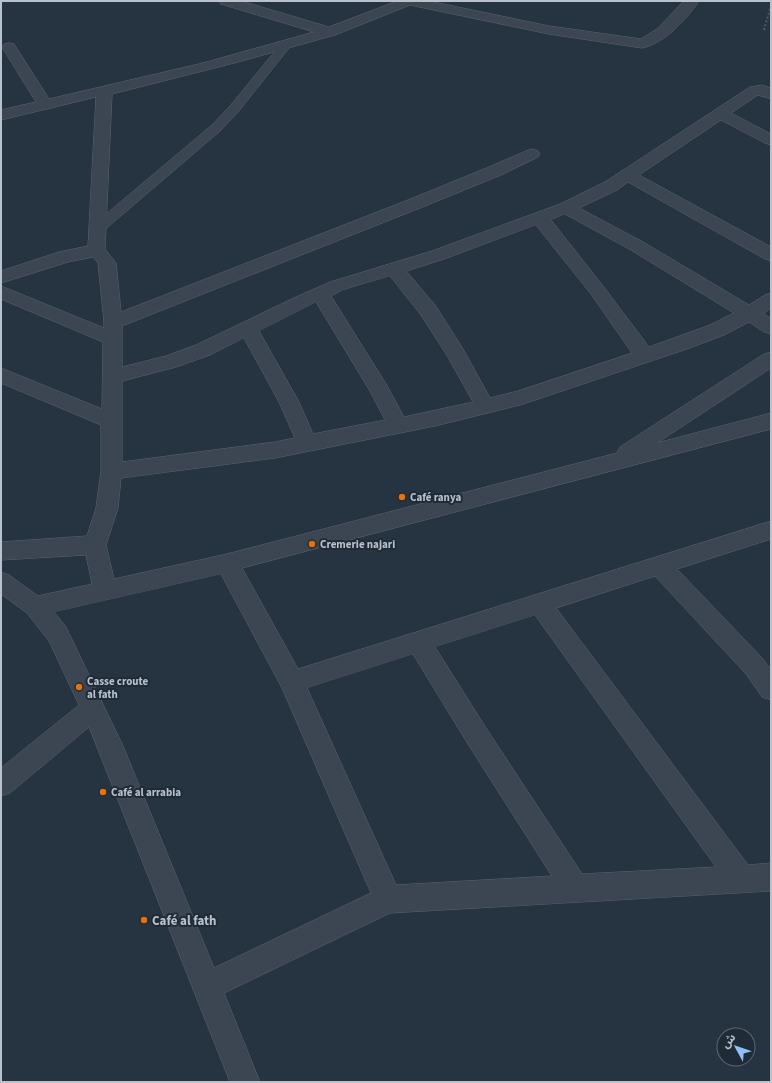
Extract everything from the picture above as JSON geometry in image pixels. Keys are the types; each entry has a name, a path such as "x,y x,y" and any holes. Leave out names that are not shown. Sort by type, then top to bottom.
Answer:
{"street":[{"path":"226,1 330,32"},
{"path":"1,115 104,92 285,46 372,18 409,1 548,30 642,44 657,37 692,1"},
{"path":"9,47 45,105"},
{"path":"114,376 141,370 203,350 302,301 336,286 438,255 566,208 602,191 628,175 755,90 762,90 771,94"},
{"path":"96,252 104,92"},
{"path":"720,113 771,140"},
{"path":"1,292 113,331 532,154"},
{"path":"628,175 771,255"},
{"path":"566,208 637,246 771,327"},
{"path":"540,218 597,290 645,356"},
{"path":"1,276 91,251 102,256 107,263 113,331 114,376 111,471 107,508 95,545 105,590"},
{"path":"394,268 428,310 456,354 485,406"},
{"path":"320,293 379,390 398,425"},
{"path":"111,471 275,450 435,418 520,398 717,330 749,314 771,299"},
{"path":"248,328 289,402 307,443"},
{"path":"613,463 674,421 771,359"},
{"path":"1,375 112,420"},
{"path":"35,606 226,563 771,421"},
{"path":"292,682 771,530"},
{"path":"1,551 95,545"},
{"path":"226,563 292,682 388,899"},
{"path":"660,566 755,667 771,689"},
{"path":"1,582 35,606 58,634 113,753 245,1082"},
{"path":"540,604 741,878"},
{"path":"419,642 477,736 576,888"},
{"path":"1,784 93,709"},
{"path":"206,987 388,899 771,877"}],"lane":[{"path":"97,229 216,128 234,109 285,46"}],"path":[{"path":"764,30 771,5"}],"place":[{"name":"Café ranya","path":"402,497"},
{"name":"Cremerie najari","path":"312,544"},
{"name":"Casse croute al fath","path":"79,687"},
{"name":"Café al arrabia","path":"103,792"},
{"name":"Café al fath","path":"144,920"}]}
